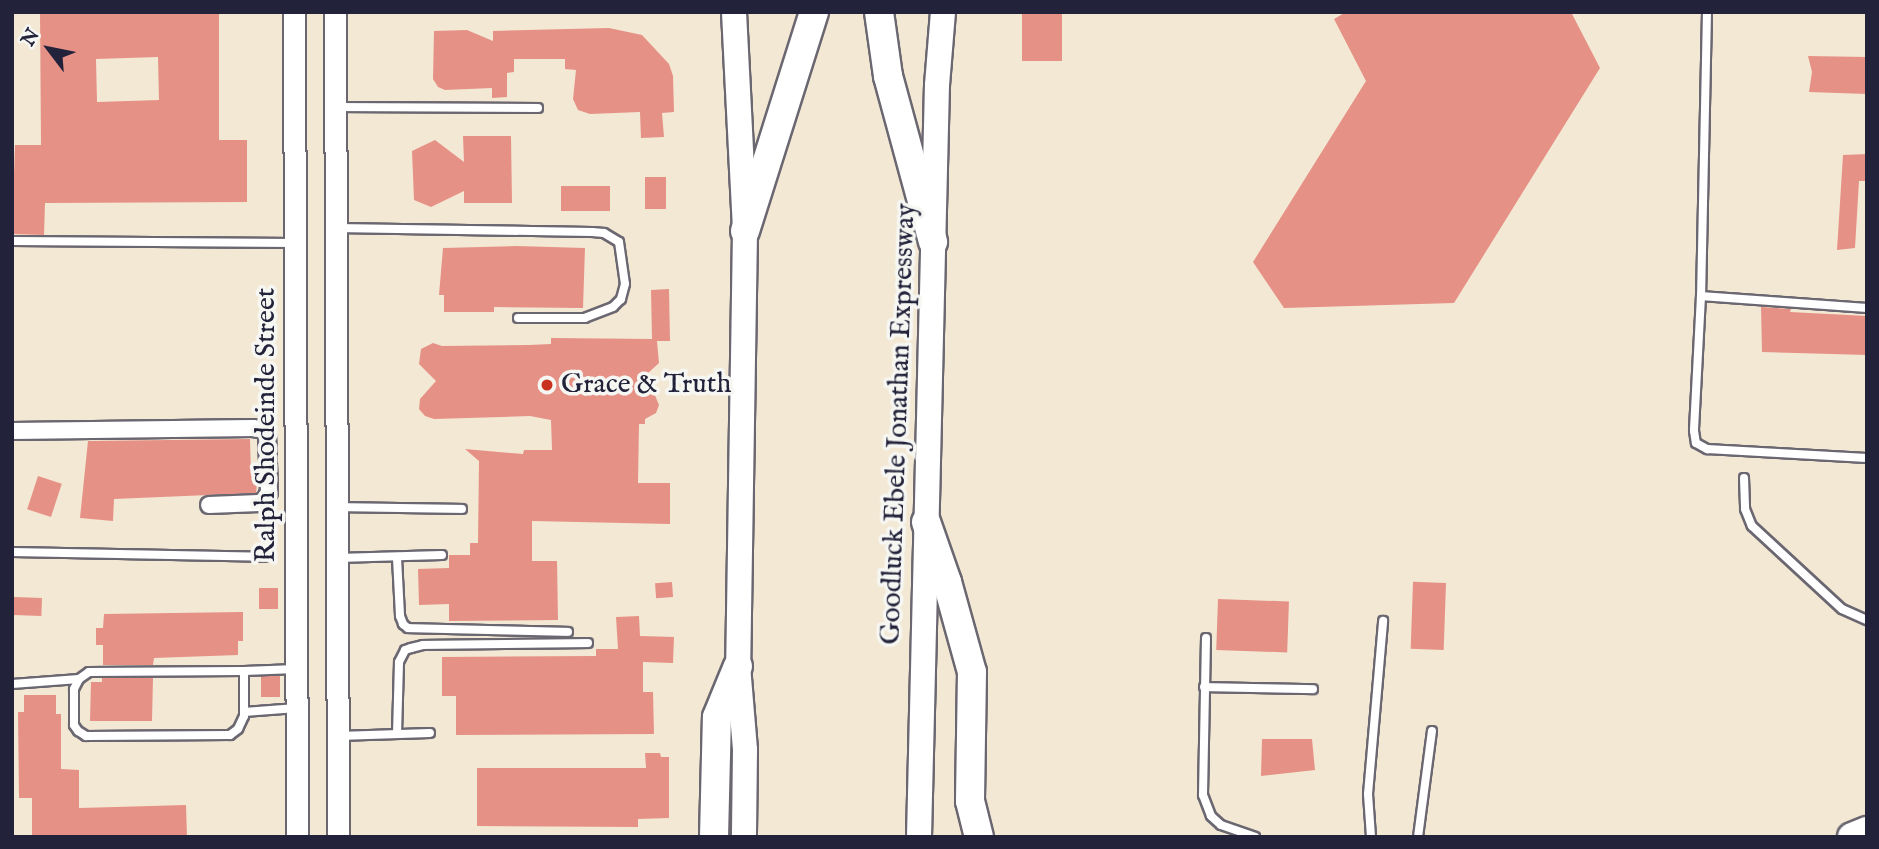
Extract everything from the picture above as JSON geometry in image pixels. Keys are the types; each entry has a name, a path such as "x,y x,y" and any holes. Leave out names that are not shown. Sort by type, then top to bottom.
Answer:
{"highway":[{"path":"746,231 814,12"},
{"path":"879,12 888,76 933,242"},
{"path":"926,522 947,582 972,672 970,801 979,837"},
{"path":"714,837 717,718 738,666"},
{"path":"1852,837 1867,831"}],"main road":[{"path":"734,12 746,231 738,666 745,750 744,837"},
{"name":"Goodluck Ebele Jonathan Expressway","path":"919,837 937,85 943,12"}],"street":[{"name":"Ralph Shodeinde Street","path":"294,12 297,837"},
{"path":"335,12 338,837"},
{"path":"12,431 264,430 267,434 269,492 265,500 259,503 209,505"}],"lane":[{"path":"1707,12 1701,296 1694,431 1696,443 1707,449 1867,457"},
{"path":"335,107 538,107"},
{"path":"336,228 592,232 604,233 619,242 625,284 621,299 613,307 585,318 518,318"},
{"path":"12,241 295,243"},
{"path":"1701,296 1867,308"},
{"path":"1744,478 1745,509 1752,526 1842,610 1867,620"},
{"path":"337,507 462,509"},
{"path":"12,552 264,557"},
{"path":"337,558 442,555"},
{"path":"397,558 400,616 402,624 408,628 568,632"},
{"path":"1371,837 1368,794 1383,621"},
{"path":"1206,638 1202,775 1206,807 1222,825 1255,837"},
{"path":"397,734 399,662 405,650 423,645 588,643"},
{"path":"244,671 244,712 238,729 230,735 86,736 74,725 74,689 79,679 89,672 296,669"},
{"path":"12,684 79,679"},
{"path":"1204,687 1313,689"},
{"path":"244,712 297,708"},
{"path":"1418,837 1432,731"},
{"path":"338,736 430,733"}],"building":[{"path":"40,12 219,12 219,140 247,140 247,202 45,203 44,235 12,234 15,145 41,145","holes":["158,57 159,100 97,102 96,59"]},
{"path":"1022,12 1062,12 1062,61 1022,61"},
{"path":"1346,12 1571,12 1600,68 1454,303 1284,308 1253,262 1366,81 1334,19"},
{"path":"609,28 642,35 669,64 673,76 674,112 662,113 664,137 641,138 640,112 590,114 578,110 573,99 576,70 565,69 565,59 514,59 514,72 507,73 507,97 492,98 492,88 445,90 438,87 433,79 434,31 467,30 493,41 493,31"},
{"path":"1808,56 1867,57 1867,94 1809,92 1812,72"},
{"path":"463,136 511,136 512,203 464,203 464,191 431,207 414,200 412,151 435,140 464,162"},
{"path":"1867,154 1867,181 1859,181 1855,248 1837,250 1843,155"},
{"path":"645,177 666,177 666,209 645,209"},
{"path":"561,186 610,186 610,211 561,211"},
{"path":"443,248 585,248 583,308 494,307 494,312 444,312 444,295 439,295"},
{"path":"669,289 670,341 657,341 659,363 635,385 654,393 659,405 656,413 645,419 645,424 639,424 638,483 670,483 670,524 532,521 532,561 557,561 558,620 449,621 449,604 419,605 418,569 449,568 449,555 470,555 470,543 478,543 479,461 465,449 523,454 524,450 552,450 551,420 530,416 434,419 425,416 419,409 420,399 436,381 419,364 421,349 433,343 442,346 529,345 551,344 551,338 652,339 651,290"},
{"path":"1761,307 1791,309 1790,312 1867,316 1867,355 1762,352"},
{"path":"250,439 251,476 258,476 256,493 114,499 113,521 80,518 88,441"},
{"path":"38,476 62,484 51,517 27,509"},
{"path":"672,582 673,597 656,598 655,583"},
{"path":"1413,582 1446,583 1444,650 1411,649"},
{"path":"259,588 278,588 278,609 259,609"},
{"path":"14,597 42,598 41,616 13,615"},
{"path":"1218,599 1289,601 1287,652 1216,650"},
{"path":"243,612 243,641 238,641 238,655 154,658 153,665 103,665 103,645 96,645 96,628 103,628 104,614"},
{"path":"639,616 640,636 674,637 673,663 643,662 643,692 653,692 654,734 456,735 456,696 442,696 442,657 596,656 596,649 618,649 616,617"},
{"path":"261,676 280,676 280,697 261,697"},
{"path":"102,678 153,678 152,721 90,721 91,682 102,682"},
{"path":"24,695 56,695 56,714 61,714 61,769 79,770 79,808 186,805 187,837 32,837 32,798 19,798 18,712 24,712"},
{"path":"1262,739 1312,739 1315,770 1261,776"},
{"path":"645,753 660,753 661,757 669,757 669,818 638,819 638,827 477,826 477,768 646,768"}],"place":[{"name":"Grace & Truth","path":"547,385"}]}
